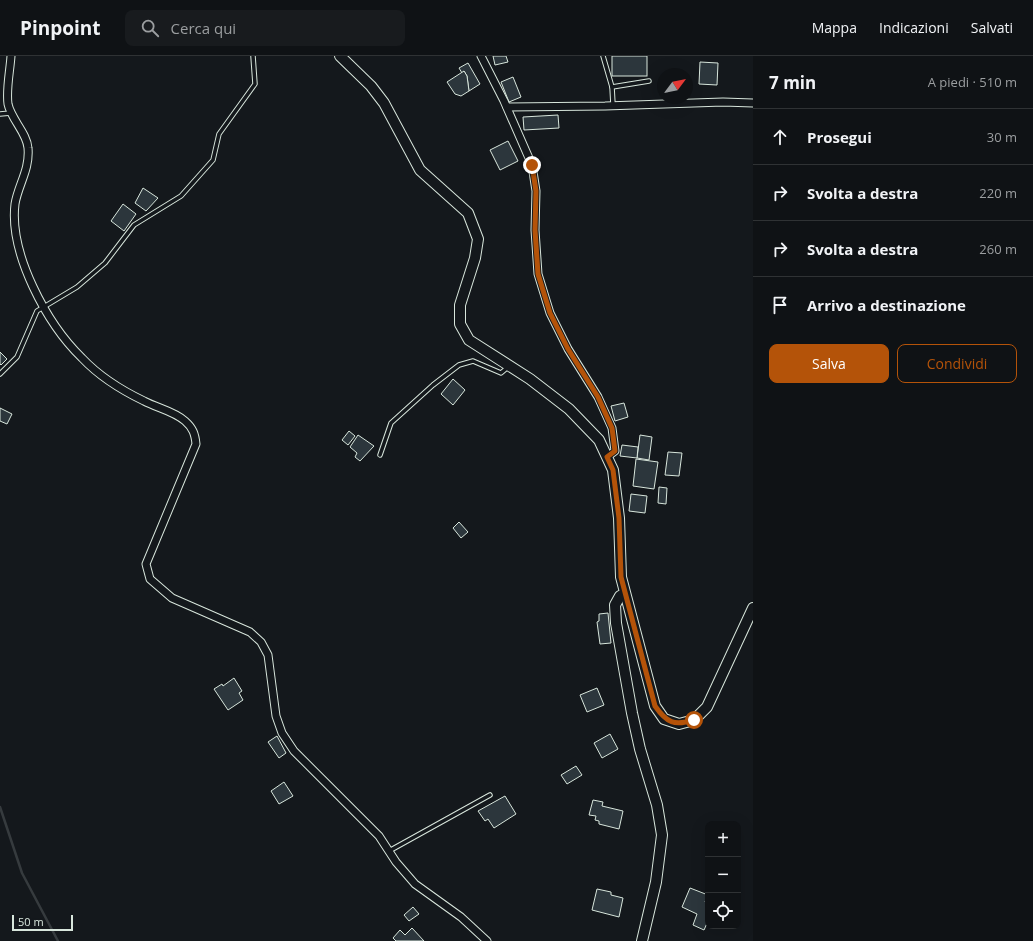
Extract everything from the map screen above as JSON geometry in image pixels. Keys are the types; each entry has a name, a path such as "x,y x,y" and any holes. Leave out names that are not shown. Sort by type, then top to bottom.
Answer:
{"main road":[{"path":"340,56 371,86 384,103 420,170 468,212 478,239 475,258 460,306 460,324 468,340 530,379 569,409 599,440 613,470 619,518 621,577 655,706 664,719 679,724 694,720 707,707 753,608"},
{"path":"625,594 620,596 615,605 617,630 634,720 657,804 662,835 656,882 642,941"}],"street":[{"path":"11,56 8,105 28,147 27,167 15,202 14,227 19,251 28,274 44,306 64,339 82,359 104,378 144,401 184,420 195,433 196,444 146,564 150,579 172,598 250,632 261,642 268,655 276,716 282,733 298,756 363,818 379,836 415,884 461,917 487,941"},
{"path":"481,56 507,107 532,165 536,191 535,230 538,274 550,313 568,349 598,397 612,428 615,451 607,457"},
{"path":"507,107 613,106 723,102 753,103"}],"lane":[{"path":"0,374 17,357 28,327 37,311 77,287 105,263 134,225 182,196 213,160 219,134 255,84 253,56"},
{"path":"603,56 612,87 613,106"},
{"path":"612,87 649,81"},
{"path":"0,114 12,113"},
{"path":"380,455 391,423 433,385 459,365 473,362 500,373 508,366"},
{"path":"389,851 490,795"}],"building":[{"path":"493,56 506,56 508,62 495,65"},
{"path":"612,56 647,56 647,76 612,76"},
{"path":"700,62 718,63 717,85 699,84"},
{"path":"468,63 480,84 469,91 467,76 464,71 462,73 459,68"},
{"path":"464,71 467,76 469,91 461,96 455,94 447,82"},
{"path":"513,77 521,97 509,102 501,82"},
{"path":"558,115 559,128 524,130 523,117"},
{"path":"508,141 518,161 500,170 490,150"},
{"path":"143,188 158,198 146,211 135,203"},
{"path":"123,204 136,214 124,231 111,221"},
{"path":"0,352 7,359 1,365 0,364"},
{"path":"453,379 465,390 453,405 441,394"},
{"path":"624,403 628,417 615,421 611,406"},
{"path":"0,408 12,414 7,424 0,421"},
{"path":"349,431 355,436 348,445 342,440"},
{"path":"358,435 374,446 360,461 355,457 357,453 350,447"},
{"path":"640,435 652,437 649,460 637,458"},
{"path":"622,445 638,447 637,458 620,456"},
{"path":"668,452 682,453 679,476 665,475"},
{"path":"636,459 658,462 654,489 633,486"},
{"path":"659,487 667,488 666,504 658,503"},
{"path":"631,494 647,496 645,513 629,511"},
{"path":"459,522 468,532 461,538 453,528"},
{"path":"608,613 611,643 600,644 597,622 599,621 599,614"},
{"path":"234,678 242,691 239,693 243,700 228,710 214,689 222,684 223,686"},
{"path":"597,688 604,705 587,712 580,695"},
{"path":"610,734 618,749 602,758 594,743"},
{"path":"277,736 286,753 279,758 268,742"},
{"path":"576,766 582,775 567,784 561,775"},
{"path":"284,782 293,796 279,804 271,791"},
{"path":"505,796 516,814 494,828 488,819 485,821 478,811"},
{"path":"593,800 603,802 602,806 623,811 619,829 599,824 599,821 595,820 596,816 589,815"},
{"path":"690,888 705,894 704,930 693,925 697,914 682,907"},
{"path":"597,889 611,892 611,895 623,898 619,917 592,910"},
{"path":"413,907 419,914 409,921 404,915"},
{"path":"412,928 424,941 396,941 393,938 400,930 405,935"}],"waterway":[{"path":"0,807 22,873 58,941"}],"route":[{"path":"532,165 536,191 535,230 538,274 550,313 568,349 598,397 612,428 615,451 607,457 613,470 619,518 621,577 641,658 655,706 664,719 679,724 694,720"}]}
